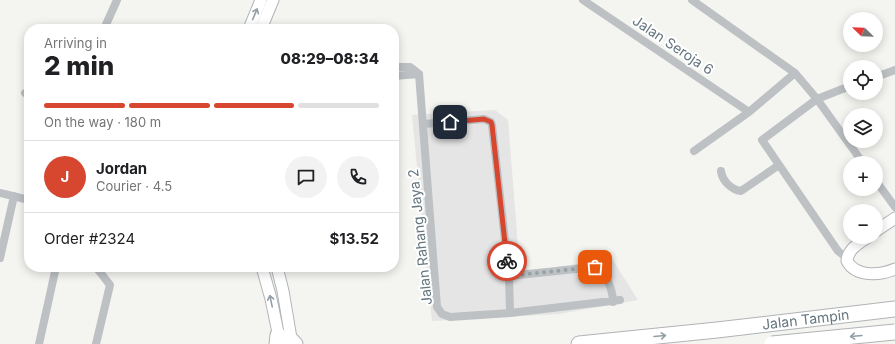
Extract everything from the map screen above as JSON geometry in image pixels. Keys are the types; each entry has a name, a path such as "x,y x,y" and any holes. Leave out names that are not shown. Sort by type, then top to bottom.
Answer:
{"highway":[{"path":"856,313 867,306 895,302"},
{"name":"Jalan Tampin","path":"579,344 717,330 895,309"},
{"name":"Jalan Tampin","path":"772,344 895,332"}],"street":[{"path":"106,24 117,0"},
{"path":"251,24 261,0"},
{"path":"263,24 273,0"},
{"name":"Jalan Seroja 6","path":"583,0 749,112"},
{"path":"693,0 794,73 817,99 858,156"},
{"path":"399,67 410,67 418,74"},
{"path":"883,74 895,70"},
{"path":"694,151 749,112 794,73"},
{"path":"399,76 418,74"},
{"name":"Jalan Rahang Jaya 2","path":"418,74 437,307 442,314 450,317 510,313 616,301 613,292 600,270 595,267 509,276"},
{"path":"843,89 817,99 762,140 838,251 844,255 848,255 868,268 881,268 895,263"},
{"path":"423,124 484,119 491,122 509,276 510,313"},
{"path":"721,171 721,174 731,187 741,191 779,165"},
{"path":"883,191 895,208"},
{"path":"0,193 24,199"},
{"path":"0,258 14,196"},
{"path":"883,227 895,218"},
{"path":"858,244 848,255 847,262 855,270 881,274 895,269"},
{"path":"39,344 55,272"},
{"path":"96,344 110,285 100,272"},
{"path":"264,272 286,342"},
{"path":"278,272 283,291 286,342"}],"shaded area":[{"path":"495,110 508,120 520,272 612,259 638,300 559,314 432,321 412,115"}],"way so far":[{"path":"507,261 509,276 595,267"}],"route":[{"path":"450,122 484,119 491,122 507,261"}]}
